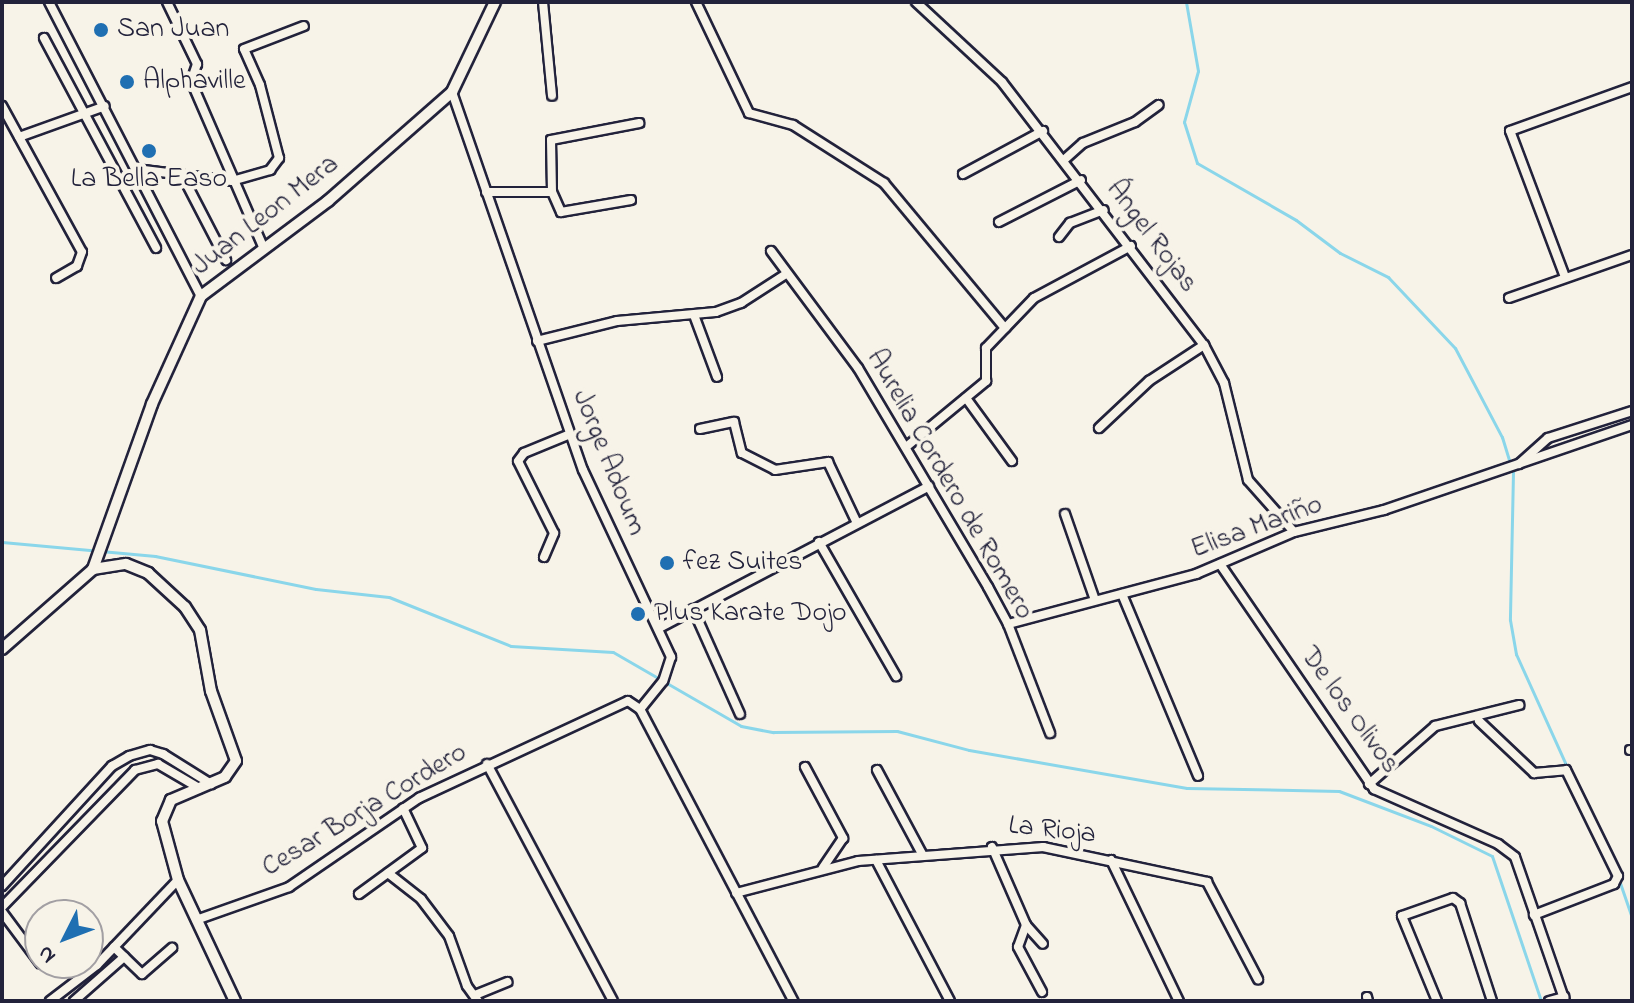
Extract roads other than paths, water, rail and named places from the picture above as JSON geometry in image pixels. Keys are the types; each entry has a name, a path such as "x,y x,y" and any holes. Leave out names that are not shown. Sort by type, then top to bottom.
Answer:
{"street":[{"path":"49,2 201,296"},
{"path":"167,2 197,64 191,81 264,249"},
{"name":"Juan Leon Mera","path":"3,646 93,569 152,404 201,296 328,201 452,92 495,2"},
{"path":"543,2 552,96"},
{"path":"696,2 749,113 793,125 884,183 1005,328"},
{"name":"Ángel Rojas","path":"916,2 972,50 1043,131 1204,345 1224,383 1248,480 1294,532"},
{"path":"136,169 232,181 270,170 279,158 260,85 244,49 304,26"},
{"path":"44,38 156,248"},
{"path":"1565,277 1510,131 1632,87"},
{"name":"Jorge Adoum","path":"452,92 570,434 601,513 671,657 663,681 642,706"},
{"path":"1065,159 1083,143 1135,122 1158,105"},
{"path":"2,106 82,252 77,266 56,278"},
{"path":"19,137 105,106"},
{"path":"631,200 561,212 552,192 551,140 639,123"},
{"path":"963,174 1043,131"},
{"path":"182,175 226,260"},
{"path":"999,222 1081,180"},
{"path":"486,192 552,192"},
{"path":"1059,237 1070,223 1104,210"},
{"path":"906,447 988,378 984,351 1045,290 1131,246"},
{"name":"Aurelia Cordero de Romero","path":"771,251 848,354 929,486 1008,624 1050,733"},
{"path":"1509,298 1632,255"},
{"path":"537,341 608,322 694,315 741,303 786,274"},
{"path":"694,315 717,377"},
{"path":"1099,428 1149,381 1204,345"},
{"path":"966,398 1012,461"},
{"name":"Elisa Mariño","path":"1518,465 1548,438 1632,411"},
{"path":"1613,416 1618,430"},
{"path":"700,429 734,422 742,453 775,470 828,462 857,523"},
{"name":"Elisa Mariño","path":"1008,624 1220,564 1294,532 1384,510 1632,425"},
{"path":"544,557 554,533 518,461 524,453 570,434"},
{"path":"659,628 929,486"},
{"path":"1065,514 1095,600"},
{"path":"819,542 896,676"},
{"path":"93,569 126,564 148,573 193,618 211,691 235,752 232,770 211,784 171,800 162,814 178,880 235,1001"},
{"name":"De los Olivos","path":"1220,564 1369,784 1390,798 1507,849 1525,874 1534,915 1565,999"},
{"path":"1122,594 1198,776"},
{"path":"693,609 740,714"},
{"name":"Cesar Borja Cordero","path":"196,920 289,887 403,808 487,764 619,702 628,701 642,706"},
{"path":"1369,784 1435,726 1519,705"},
{"path":"642,706 793,1001"},
{"path":"1479,721 1534,773 1566,770 1618,876 1614,884 1534,915"},
{"path":"2,886 112,766 129,756 150,750 163,754 211,784"},
{"path":"24,940 2,909 135,770 158,764 199,788"},
{"path":"487,764 613,1001"},
{"path":"805,767 843,838 823,868"},
{"path":"877,770 922,854"},
{"path":"359,894 424,844 403,808"},
{"name":"La Rioja","path":"736,893 823,868 922,854 1029,845 1111,860 1211,885 1258,979"},
{"path":"992,847 1026,925 1043,944"},
{"path":"876,860 950,1001"},
{"path":"1111,860 1179,1001"},
{"path":"388,873 421,899 449,936 467,986 477,998 507,982"},
{"path":"50,1001 114,947 178,880"},
{"path":"1437,1001 1403,922 1407,912 1453,898 1460,903 1492,1001"},
{"path":"1026,925 1018,947 1042,992"},
{"path":"114,947 146,974 172,948"},
{"path":"74,1001 124,957"},
{"path":"1549,1001 1565,999"}],"waterway":[{"path":"1186,2 1198,71 1184,122 1197,163 1296,220 1340,253 1388,277 1455,348 1502,437 1513,472 1510,620 1516,654 1567,767"},
{"path":"2,542 155,556 316,589 389,597 511,646 613,652 741,726 773,732 897,731 969,750 1187,788 1339,791 1431,826 1492,856 1541,1001"},
{"path":"1619,880 1632,918"}],"place":[{"name":"San Juan","path":"101,30"},
{"name":"Alphaville","path":"127,82"},
{"name":"La Bella Easo","path":"149,151"},
{"name":"fez Suites","path":"667,563"},
{"name":"Plus Karate Dojo","path":"638,614"}]}
